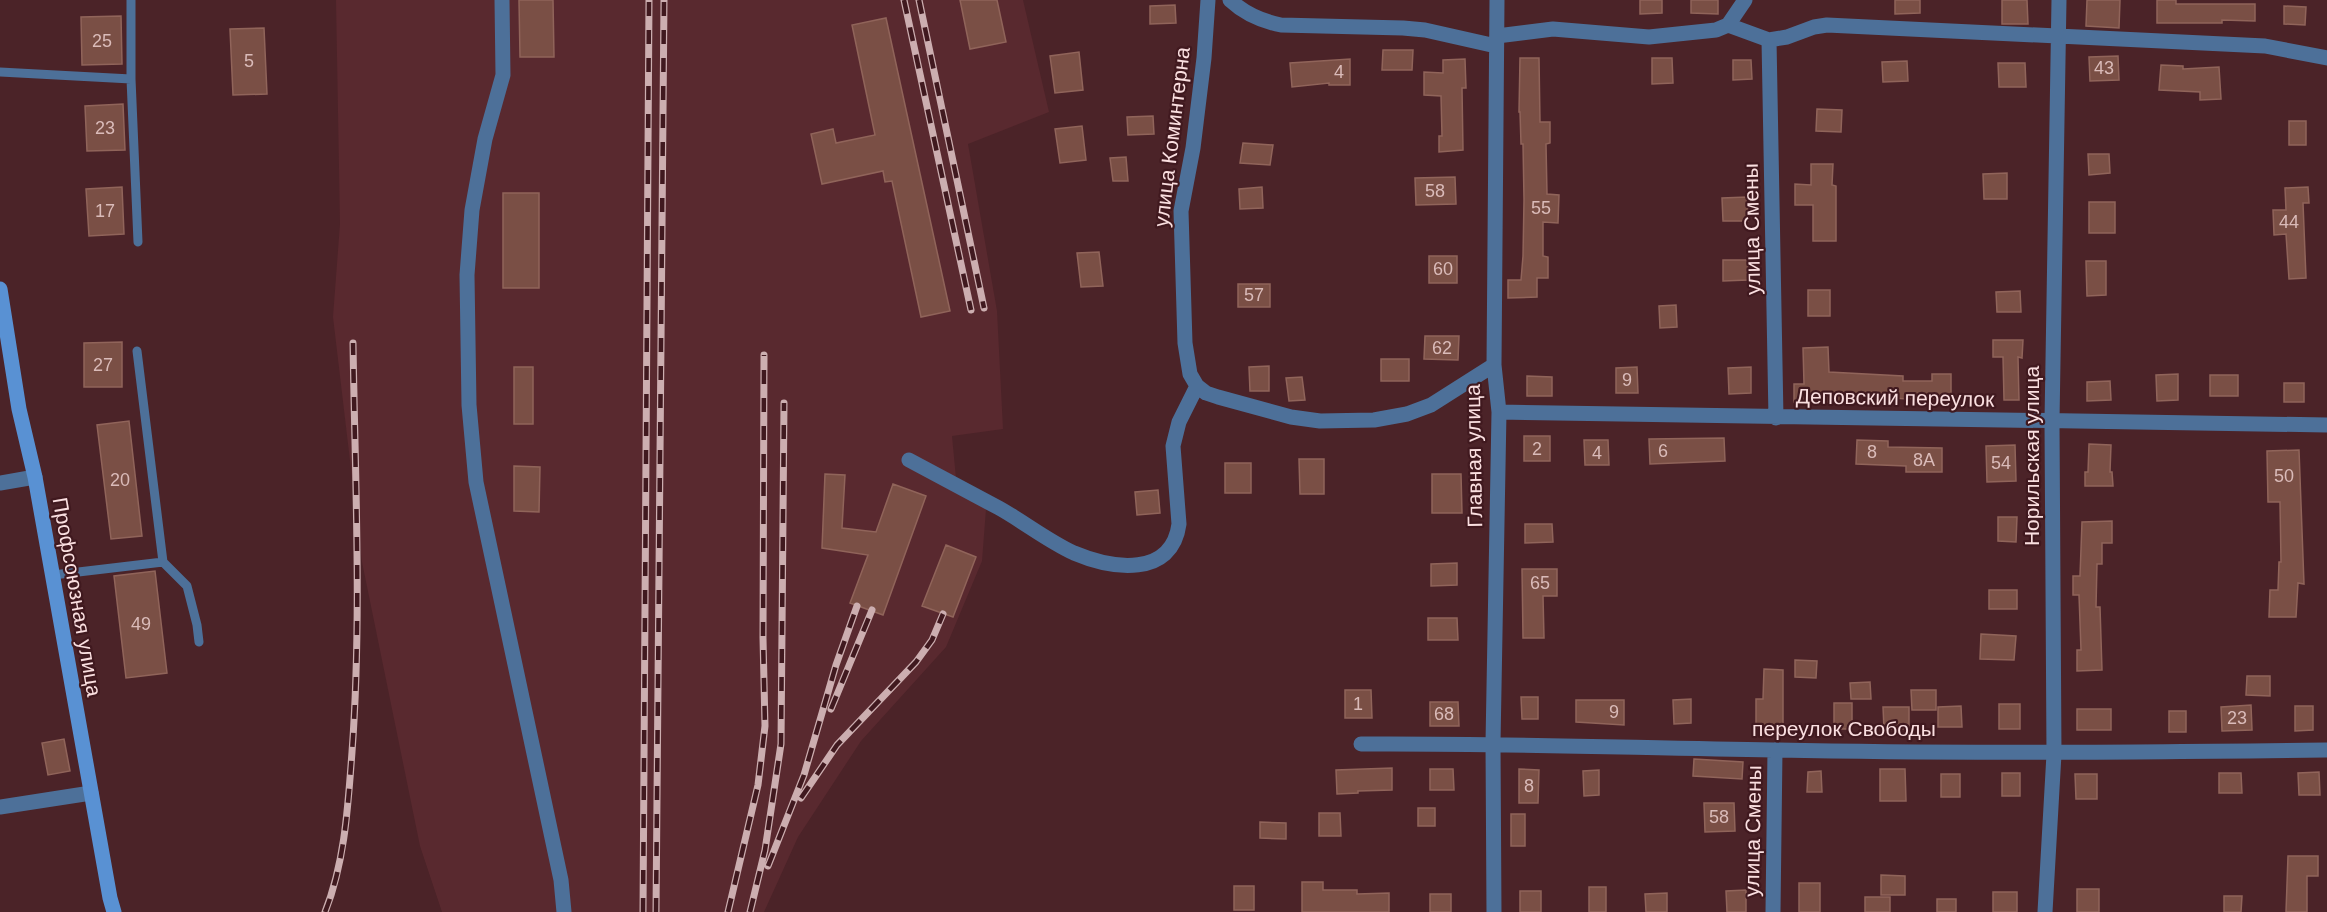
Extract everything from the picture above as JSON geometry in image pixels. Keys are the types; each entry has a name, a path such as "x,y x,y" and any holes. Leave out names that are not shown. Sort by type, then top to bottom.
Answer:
{"main road":[{"name":"Профсоюзная улица","path":"0,289 19,409 34,477 90,793 114,912"}],"street":[{"path":"502,0 503,75 485,139 471,221 467,275 469,405 476,482 561,880 564,912"},
{"name":"улица Коминтерна","path":"1197,386 1190,374 1185,343 1180,229 1181,211 1193,148 1204,58 1208,0"},
{"path":"1230,0 1252,16 1281,25 1403,28 1496,41 1552,30 1649,38 1716,30 1728,25 1746,0"},
{"name":"Главная улица","path":"1494,912 1492,743 1499,412 1494,365 1497,0"},
{"name":"Норильская улица","path":"2045,912 2054,753 2052,421 2059,0"},
{"path":"1728,25 1770,40 1827,25 2058,38 2265,46 2327,58"},
{"name":"улица Смены","path":"1770,40 1776,418"},
{"path":"909,460 1075,553 1116,564 1144,565 1160,557 1174,546 1178,537 1173,446 1175,434 1197,386 1218,398 1291,417 1320,421 1374,420 1407,414 1431,405 1494,365"},
{"name":"Деповский переулок","path":"1499,412 2327,425"},
{"path":"0,483 34,477"},
{"name":"переулок Свободы","path":"1361,744 1492,743 1775,750 2054,753 2327,750"},
{"name":"улица Смены","path":"1773,912 1775,750"},
{"path":"0,807 90,793"}],"lane":[{"path":"131,0 131,79 138,242"},
{"path":"0,72 131,79"},
{"path":"137,351 163,562 186,586 197,625 199,642"},
{"path":"52,575 163,562"}],"shaded area":[{"path":"336,0 1023,0 1049,112 968,144 997,311 1003,429 952,436 957,489 986,509 982,561 946,647 861,741 798,837 764,912 442,912 420,846 362,562 333,317 340,224"}],"building":[{"path":"519,0 553,0 554,57 520,57"},
{"path":"960,0 997,0 1006,42 970,49"},
{"path":"1640,0 1662,0 1662,13 1640,14"},
{"path":"1691,0 1718,0 1718,14 1691,13"},
{"path":"1895,0 1920,0 1920,13 1895,14"},
{"path":"2002,0 2027,0 2028,24 2002,24"},
{"path":"2087,0 2120,0 2119,28 2086,26"},
{"path":"2157,0 2176,0 2176,4 2255,4 2255,21 2157,23"},
{"path":"1175,5 1176,23 1150,24 1150,6"},
{"path":"2284,6 2306,7 2305,25 2284,24"},
{"path":"121,16 122,64 82,65 81,17"},
{"path":"886,18 950,311 921,317 892,181 885,182 883,171 822,184 811,134 833,129 836,143 875,135 852,25"},
{"path":"264,28 267,94 233,95 230,29"},
{"path":"1383,50 1413,50 1412,70 1382,70"},
{"path":"1079,52 1083,90 1055,93 1050,56"},
{"path":"2118,56 2119,80 2090,81 2089,57"},
{"path":"1520,58 1539,58 1540,122 1550,122 1550,143 1546,144 1547,194 1559,195 1558,223 1543,222 1543,256 1548,257 1548,278 1537,278 1537,297 1508,298 1508,280 1521,280 1523,256 1524,200 1523,144 1521,144 1519,112"},
{"path":"1652,58 1672,58 1673,83 1652,84"},
{"path":"1350,59 1350,85 1329,85 1329,83 1292,87 1290,63"},
{"path":"1465,59 1466,88 1462,88 1463,150 1439,152 1439,136 1442,136 1441,96 1424,95 1424,72 1443,73 1443,60"},
{"path":"1733,60 1751,60 1752,79 1733,80"},
{"path":"1907,61 1908,81 1883,82 1882,62"},
{"path":"1998,63 2025,63 2026,87 1999,87"},
{"path":"2161,65 2183,66 2183,69 2219,67 2221,99 2200,100 2200,92 2159,90"},
{"path":"123,104 125,150 87,151 85,106"},
{"path":"1817,109 1842,110 1841,132 1816,131"},
{"path":"1153,116 1154,134 1128,135 1127,117"},
{"path":"2289,121 2306,121 2306,145 2289,145"},
{"path":"1082,126 1086,160 1060,163 1055,129"},
{"path":"1243,143 1273,145 1270,165 1240,163"},
{"path":"2088,154 2109,154 2110,173 2089,175"},
{"path":"1126,157 1128,181 1113,181 1110,158"},
{"path":"1811,164 1833,164 1832,185 1836,186 1836,241 1813,241 1813,205 1795,205 1795,184 1811,185"},
{"path":"2007,173 2007,199 1984,199 1983,174"},
{"path":"1455,177 1456,204 1416,205 1415,178"},
{"path":"122,187 124,234 89,236 86,189"},
{"path":"1262,187 1263,208 1240,209 1239,189"},
{"path":"2308,187 2309,203 2303,203 2306,278 2289,279 2286,234 2274,235 2273,210 2286,210 2285,188"},
{"path":"503,193 539,193 539,288 503,288"},
{"path":"1747,197 1748,221 1723,221 1722,198"},
{"path":"2089,202 2115,202 2115,233 2089,233"},
{"path":"1099,252 1103,286 1081,287 1077,253"},
{"path":"1429,256 1457,256 1457,283 1429,283"},
{"path":"1723,260 1748,260 1748,280 1723,281"},
{"path":"2086,261 2106,261 2106,295 2087,296"},
{"path":"1238,284 1270,284 1270,307 1238,307"},
{"path":"1808,290 1830,290 1830,316 1808,316"},
{"path":"2020,291 2021,312 1997,312 1996,292"},
{"path":"1676,305 1677,327 1660,328 1659,306"},
{"path":"1425,336 1459,336 1458,360 1424,359"},
{"path":"1993,340 2023,340 2022,358 2018,357 2019,400 2004,400 2003,357 1993,357"},
{"path":"122,342 122,387 84,387 84,343"},
{"path":"1828,347 1829,372 1903,376 1903,381 1932,381 1932,374 1951,374 1951,397 1907,399 1854,395 1854,402 1794,402 1794,384 1804,384 1803,348"},
{"path":"1381,359 1409,359 1409,381 1381,381"},
{"path":"1269,366 1269,391 1250,391 1249,367"},
{"path":"514,367 533,367 533,424 514,424"},
{"path":"1637,367 1638,393 1616,393 1616,368"},
{"path":"1751,367 1751,393 1729,394 1728,368"},
{"path":"2178,374 2178,400 2157,401 2156,375"},
{"path":"2210,375 2238,375 2238,396 2210,396"},
{"path":"1527,376 1552,377 1552,396 1527,396"},
{"path":"1302,377 1305,400 1289,401 1286,378"},
{"path":"2110,381 2111,400 2087,401 2087,382"},
{"path":"2284,383 2304,383 2304,402 2284,402"},
{"path":"129,421 142,536 111,539 97,425"},
{"path":"1524,436 1550,436 1550,461 1524,461"},
{"path":"1724,438 1725,461 1650,464 1649,439"},
{"path":"1584,440 1608,440 1609,465 1585,465"},
{"path":"1857,440 1888,441 1888,447 1942,448 1942,472 1906,472 1906,466 1856,464"},
{"path":"2089,444 2111,445 2110,472 2112,472 2113,486 2085,486"},
{"path":"2015,445 2016,481 1987,482 1986,446"},
{"path":"2299,450 2304,584 2298,583 2296,617 2269,617 2270,590 2278,590 2279,562 2281,562 2280,502 2268,502 2267,451"},
{"path":"1299,459 1324,459 1324,494 1300,494"},
{"path":"1225,463 1251,463 1251,493 1225,493"},
{"path":"514,466 540,467 539,512 514,511"},
{"path":"825,474 845,475 842,528 876,532 893,484 926,496 883,615 850,603 868,555 822,548"},
{"path":"1432,474 1461,474 1462,513 1432,513"},
{"path":"1158,490 1160,513 1137,515 1135,492"},
{"path":"1998,517 2017,517 2016,542 1998,541"},
{"path":"2112,521 2112,543 2102,543 2102,564 2097,564 2096,607 2100,607 2102,670 2077,671 2077,650 2081,650 2079,595 2073,595 2073,576 2080,576 2082,522"},
{"path":"1525,524 1552,524 1553,542 1525,543"},
{"path":"946,545 976,557 953,617 922,606"},
{"path":"1457,563 1457,585 1431,586 1431,564"},
{"path":"1522,569 1557,569 1557,596 1543,596 1544,638 1523,638"},
{"path":"155,571 167,673 126,678 114,576"},
{"path":"1989,590 2017,590 2017,609 1989,609"},
{"path":"1428,618 1457,618 1458,640 1428,640"},
{"path":"1981,634 2016,636 2014,660 1980,659"},
{"path":"1795,660 1817,661 1816,678 1795,677"},
{"path":"1764,669 1783,670 1783,728 1756,728 1756,699 1763,699"},
{"path":"2247,676 2270,676 2270,696 2246,695"},
{"path":"1870,682 1871,699 1851,699 1850,683"},
{"path":"1345,690 1371,690 1372,718 1345,718"},
{"path":"1911,690 1936,690 1936,710 1912,710"},
{"path":"1521,697 1538,697 1538,719 1522,719"},
{"path":"1691,699 1691,723 1674,724 1673,700"},
{"path":"1576,700 1624,700 1624,725 1576,722"},
{"path":"1430,702 1458,702 1459,726 1430,726"},
{"path":"1834,703 1852,703 1852,729 1834,729"},
{"path":"1999,704 2020,704 2020,729 1999,729"},
{"path":"2251,705 2252,730 2222,731 2221,707"},
{"path":"1961,706 1962,727 1938,727 1938,707"},
{"path":"2295,706 2313,706 2313,730 2295,731"},
{"path":"1883,707 1909,707 1909,729 1884,729"},
{"path":"2077,709 2111,709 2111,730 2077,730"},
{"path":"2169,711 2186,711 2186,732 2169,732"},
{"path":"64,739 70,771 48,775 42,743"},
{"path":"1694,759 1743,762 1742,779 1693,776"},
{"path":"1392,768 1392,790 1337,794 1336,770"},
{"path":"1430,769 1453,769 1454,790 1430,790"},
{"path":"1519,769 1539,770 1538,803 1519,803"},
{"path":"1880,769 1905,769 1906,801 1880,801"},
{"path":"1599,770 1599,795 1584,796 1583,771"},
{"path":"1821,771 1822,792 1807,792 1808,772"},
{"path":"2319,772 2320,795 2299,795 2298,773"},
{"path":"2002,773 2020,773 2020,796 2002,796"},
{"path":"2219,773 2241,773 2242,793 2219,793"},
{"path":"1941,774 1960,774 1960,797 1941,797"},
{"path":"2075,774 2097,774 2097,799 2076,799"},
{"path":"1704,803 1734,803 1735,831 1705,832"},
{"path":"1418,808 1435,808 1435,826 1418,826"},
{"path":"1319,813 1340,813 1341,836 1319,836"},
{"path":"1511,814 1525,814 1525,846 1511,846"},
{"path":"1260,822 1286,823 1286,839 1260,838"},
{"path":"2288,856 2318,856 2318,876 2307,876 2307,912 2286,912"},
{"path":"1881,875 1905,876 1905,895 1881,895"},
{"path":"1302,882 1323,882 1323,890 1357,890 1357,894 1389,893 1389,912 1302,912"},
{"path":"1799,883 1820,883 1820,912 1799,912"},
{"path":"1234,886 1254,886 1254,910 1234,910"},
{"path":"1589,887 1606,887 1606,912 1589,912"},
{"path":"2077,889 2099,889 2099,912 2077,912"},
{"path":"1746,890 1746,912 1727,912 1726,891"},
{"path":"1520,891 1541,891 1541,912 1520,912"},
{"path":"1993,892 2017,892 2017,912 1993,912"},
{"path":"1667,893 1667,912 1646,912 1645,894"},
{"path":"1430,894 1451,894 1451,912 1430,912"},
{"path":"2224,896 2242,896 2241,912 2224,912"},
{"path":"1865,897 1890,897 1890,912 1865,912"},
{"path":"1937,899 1956,899 1956,912 1937,912"}],"railway":[{"path":"643,912 649,0"},
{"path":"656,912 664,0"},
{"path":"904,0 971,310"},
{"path":"919,0 984,308"},
{"path":"325,912 337,873 344,833 355,701 357,547 353,343"},
{"path":"728,912 758,785 765,726 764,355"},
{"path":"750,912 765,850 781,744 784,403"},
{"path":"768,866 804,775 836,665 857,606"},
{"path":"831,709 872,610"},
{"path":"801,798 837,745 916,662 932,640 943,614"}]}
